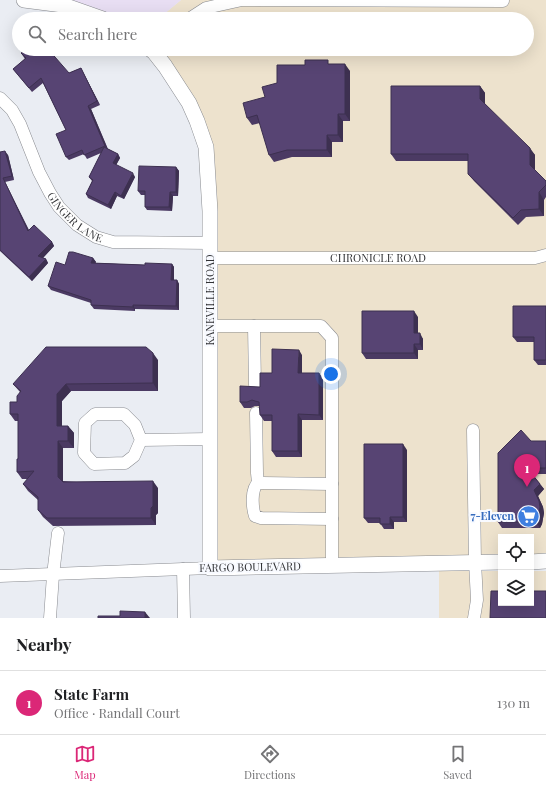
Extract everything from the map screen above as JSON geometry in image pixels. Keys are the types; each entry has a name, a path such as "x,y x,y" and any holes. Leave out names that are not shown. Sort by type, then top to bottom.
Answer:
{"main road":[{"path":"24,0 63,5 83,12"},
{"name":"KANEVILLE ROAD","path":"158,56 189,103 206,147 210,250 210,568"},
{"name":"FARGO BOULEVARD","path":"210,568 498,562"},
{"path":"534,562 546,562"}],"street":[{"path":"200,12 206,8 242,0 502,1"},
{"name":"GINGER LANE","path":"0,98 12,110 18,120 50,193 59,207 77,225 96,237 113,242 210,250"},
{"name":"CHRONICLE ROAD","path":"210,250 535,258 546,255"},
{"path":"210,326 321,326 332,338 332,565"},
{"path":"254,326 255,385"},
{"path":"256,413 256,467 258,483 254,489 255,516 266,519 332,519"},
{"path":"95,414 124,414 135,425 141,440 134,456 125,463 94,464 84,453 84,423 95,414"},
{"path":"473,430 477,600 474,618"},
{"path":"141,440 210,439"},
{"path":"258,483 332,484"},
{"path":"50,618 58,533"},
{"name":"FARGO BOULEVARD","path":"0,576 210,568"},
{"path":"183,569 184,618"}],"shaded area":[{"path":"57,0 181,0 166,12 96,12"},
{"path":"181,0 546,0 546,559 534,559 534,534 498,534 498,559 215,564 205,128 157,56 534,56 534,12 166,12"},
{"path":"439,571 498,571 498,606 534,606 534,571 546,571 546,618 439,618"}],"building":[{"path":"24,56 54,56 69,73 81,68 97,101 88,106 105,146 84,155 82,150 66,157 56,134 66,130 41,78 29,88 13,69 26,58"},
{"path":"305,60 328,60 328,64 345,64 345,114 338,114 338,135 327,135 327,150 287,150 269,155 257,115 247,118 243,103 265,97 262,87 277,83 277,65 305,65"},
{"path":"391,86 480,86 480,99 530,148 530,165 546,181 546,185 539,192 539,209 521,210 513,218 468,174 468,154 391,154"},
{"path":"104,147 118,154 113,163 133,173 121,196 115,192 108,205 86,194 93,180 89,177"},
{"path":"5,151 12,176 3,178 28,231 34,225 52,242 38,256 46,259 29,277 0,250 0,152"},
{"path":"139,166 176,167 176,192 170,192 169,207 145,207 145,191 138,191"},
{"path":"69,252 93,258 91,263 145,265 145,263 172,264 171,280 177,280 176,306 133,305 133,307 91,305 91,300 48,286 56,262 65,265"},
{"path":"513,306 546,306 546,360 534,360 534,337 513,337"},
{"path":"362,311 414,311 414,333 420,333 420,344 414,344 414,353 362,353"},
{"path":"46,347 146,347 153,353 153,383 66,384 57,394 57,426 68,426 68,441 58,441 58,477 63,482 153,481 153,506 151,508 151,518 47,518 38,510 38,497 23,484 34,471 17,472 18,414 10,414 10,402 17,402 17,396 21,391 13,384"},
{"path":"272,349 299,350 298,373 319,373 319,415 298,414 298,451 272,451 272,415 260,415 259,402 252,400 240,402 240,386 260,387 260,373 272,373"},
{"path":"521,430 531,441 546,441 546,468 527,468 540,484 534,490 540,507 538,519 536,522 498,522 498,453"},
{"path":"364,444 403,444 403,517 390,517 390,524 380,524 380,518 364,518"},
{"path":"491,591 498,591 498,606 534,606 534,591 546,591 546,618 490,618"},
{"path":"120,611 145,612 145,618 98,618 98,616 120,616"}],"place":[{"name":"State Farm","path":"527,487"},
{"name":"7-Eleven","path":"529,516"}]}
